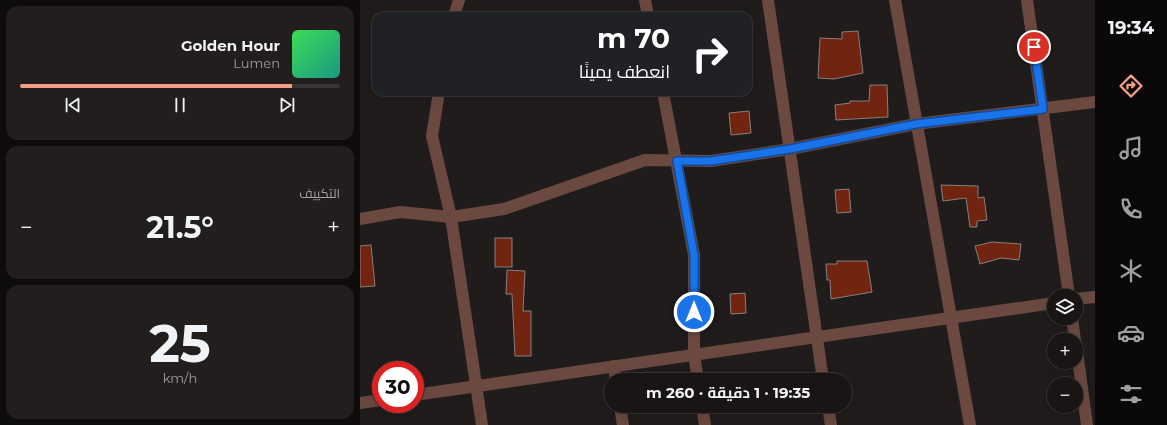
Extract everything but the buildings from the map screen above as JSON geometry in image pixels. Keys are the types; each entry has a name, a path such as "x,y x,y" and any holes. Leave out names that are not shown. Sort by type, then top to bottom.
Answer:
{"street":[{"path":"455,12 459,0"},
{"path":"645,0 647,12"},
{"path":"768,0 822,373"},
{"path":"895,0 970,425"},
{"path":"1027,0 1068,289"},
{"path":"438,96 432,136 451,216 482,425"},
{"path":"665,96 694,255 694,355 697,373"},
{"path":"360,218 400,212 451,216 504,209 645,160 711,161 790,149 916,124 1095,102"},
{"path":"1083,298 1095,297"},
{"path":"424,394 1047,304"},
{"path":"614,366 615,373"},
{"path":"1079,369 1087,425"},
{"path":"360,403 372,401"},
{"path":"621,413 623,425"},
{"path":"703,413 705,425"},
{"path":"829,413 831,425"}],"route":[{"path":"694,312 694,255 677,161 711,161 790,149 916,124 1043,109 1034,47"}]}
